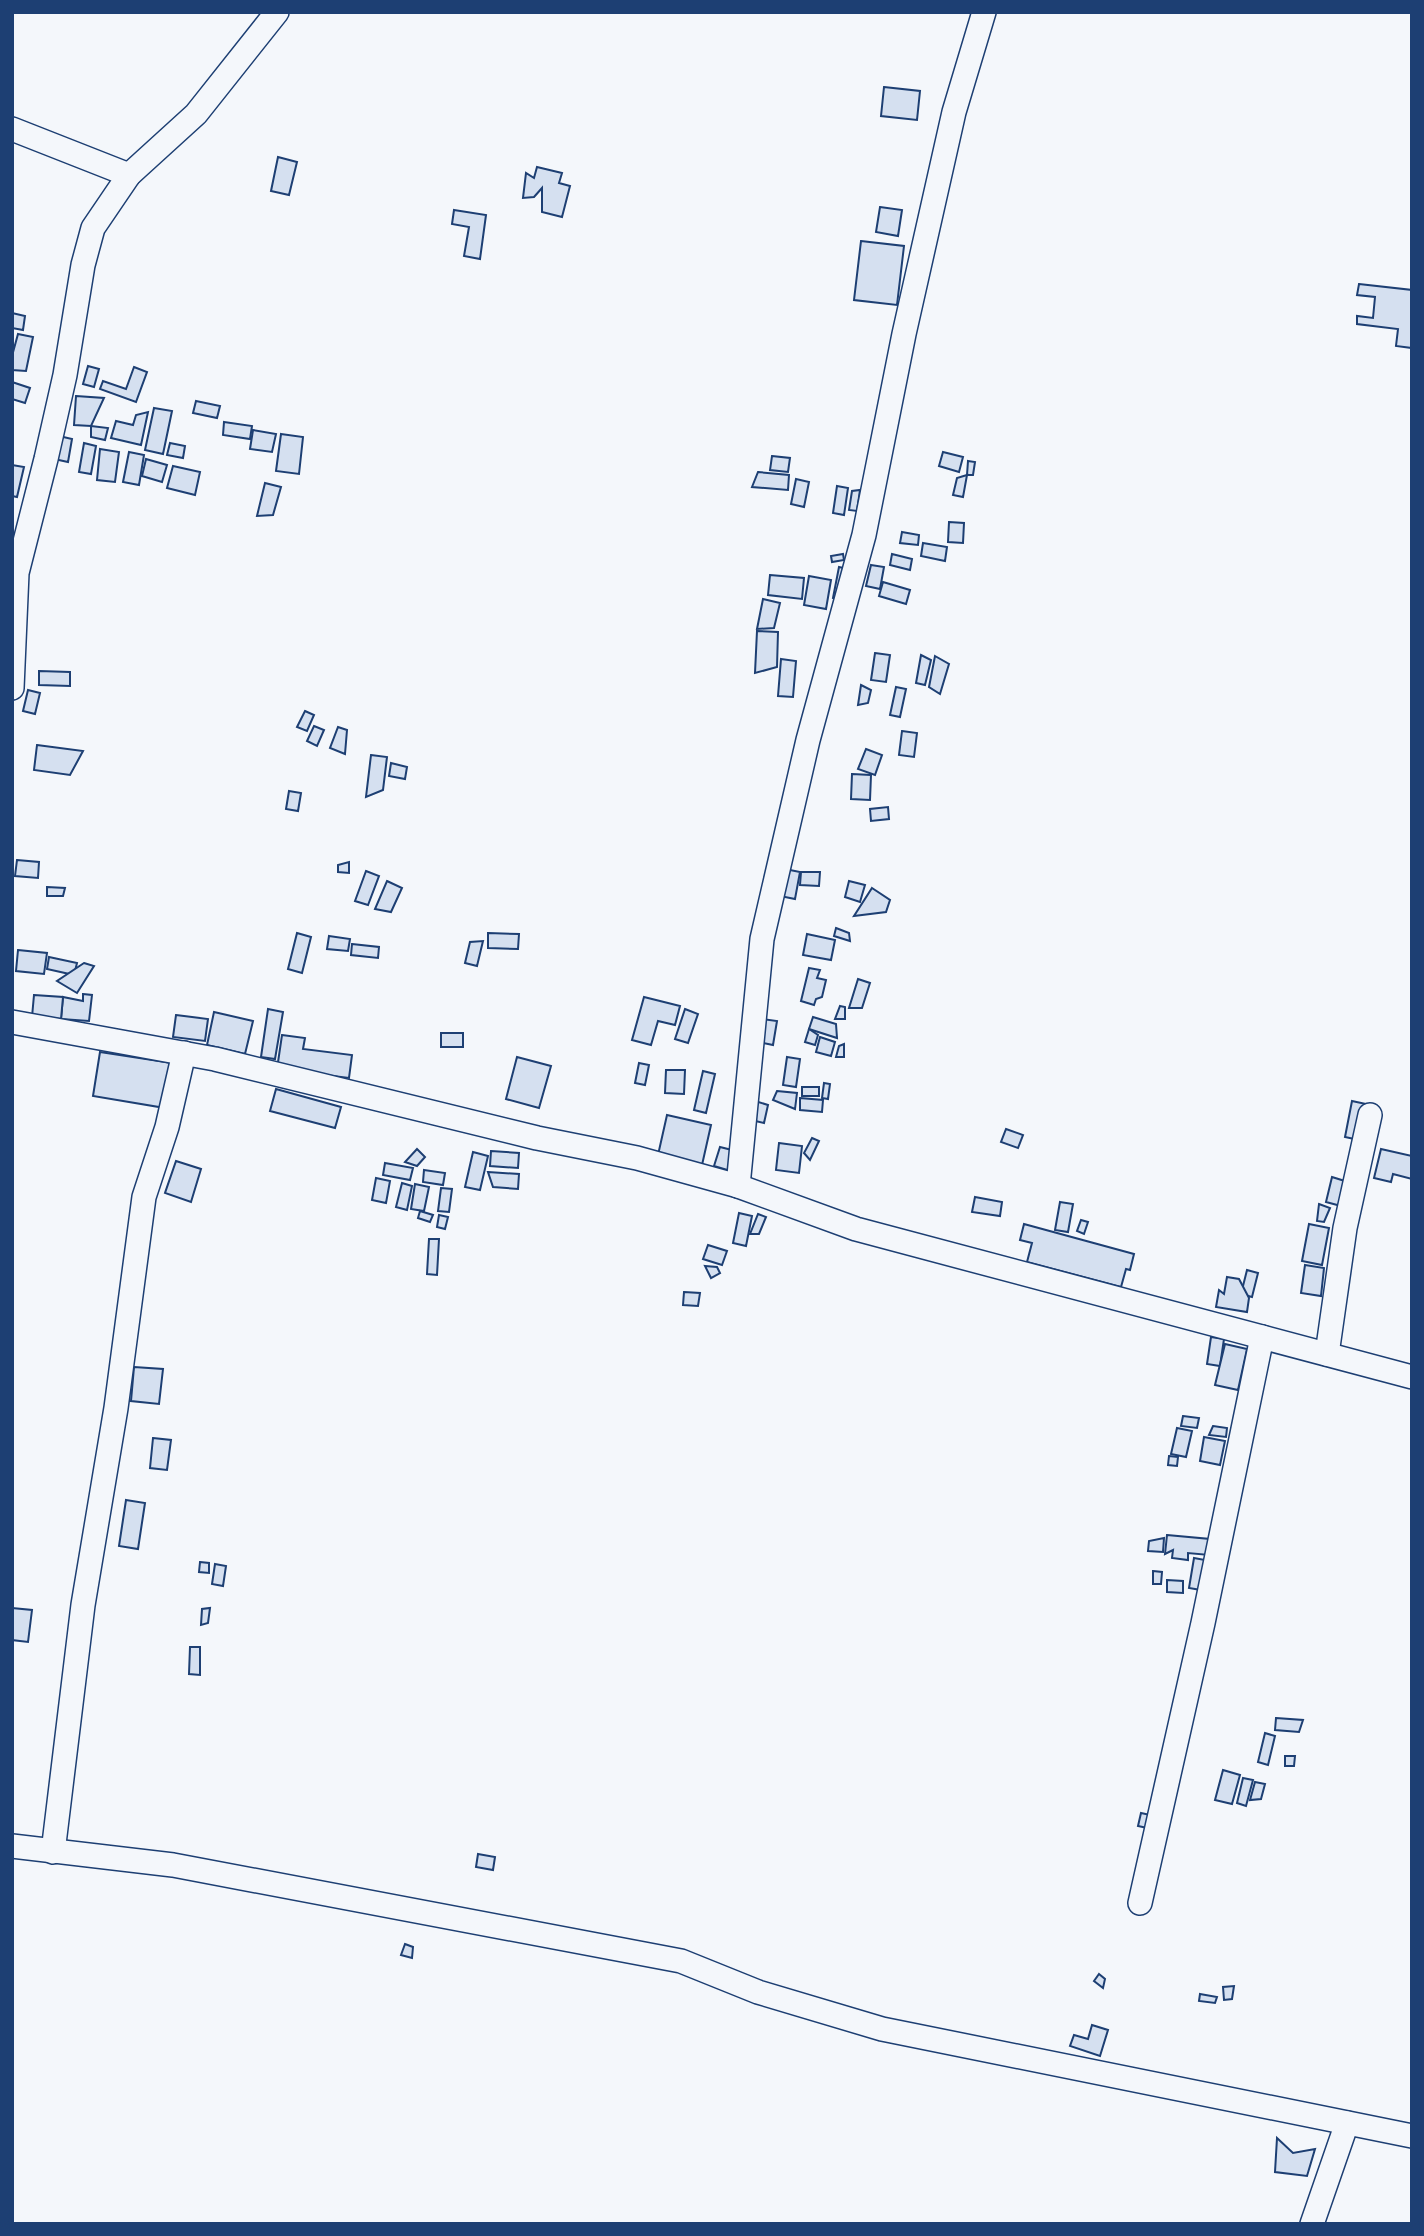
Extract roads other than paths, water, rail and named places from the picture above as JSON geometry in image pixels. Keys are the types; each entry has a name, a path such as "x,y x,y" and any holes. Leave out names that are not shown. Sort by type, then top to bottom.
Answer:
{"street":[{"path":"12,688 17,573 57,411 83,265 93,228 129,175 196,114 277,12"},
{"path":"738,1185 762,939 808,740 864,535 904,334 954,112 985,12"},
{"path":"12,129 129,175"},
{"path":"12,1022 184,1053 537,1138 637,1158 738,1185 856,1229 1412,1377"},
{"path":"53,1852 83,1605 116,1408 144,1197 167,1127 184,1053"},
{"path":"1327,1354 1345,1228 1370,1115"},
{"path":"1140,1903 1206,1610 1262,1337"},
{"path":"12,1846 173,1865 681,1961 758,1992 882,2029 1412,2136"},
{"path":"1312,2224 1347,2123"}]}
